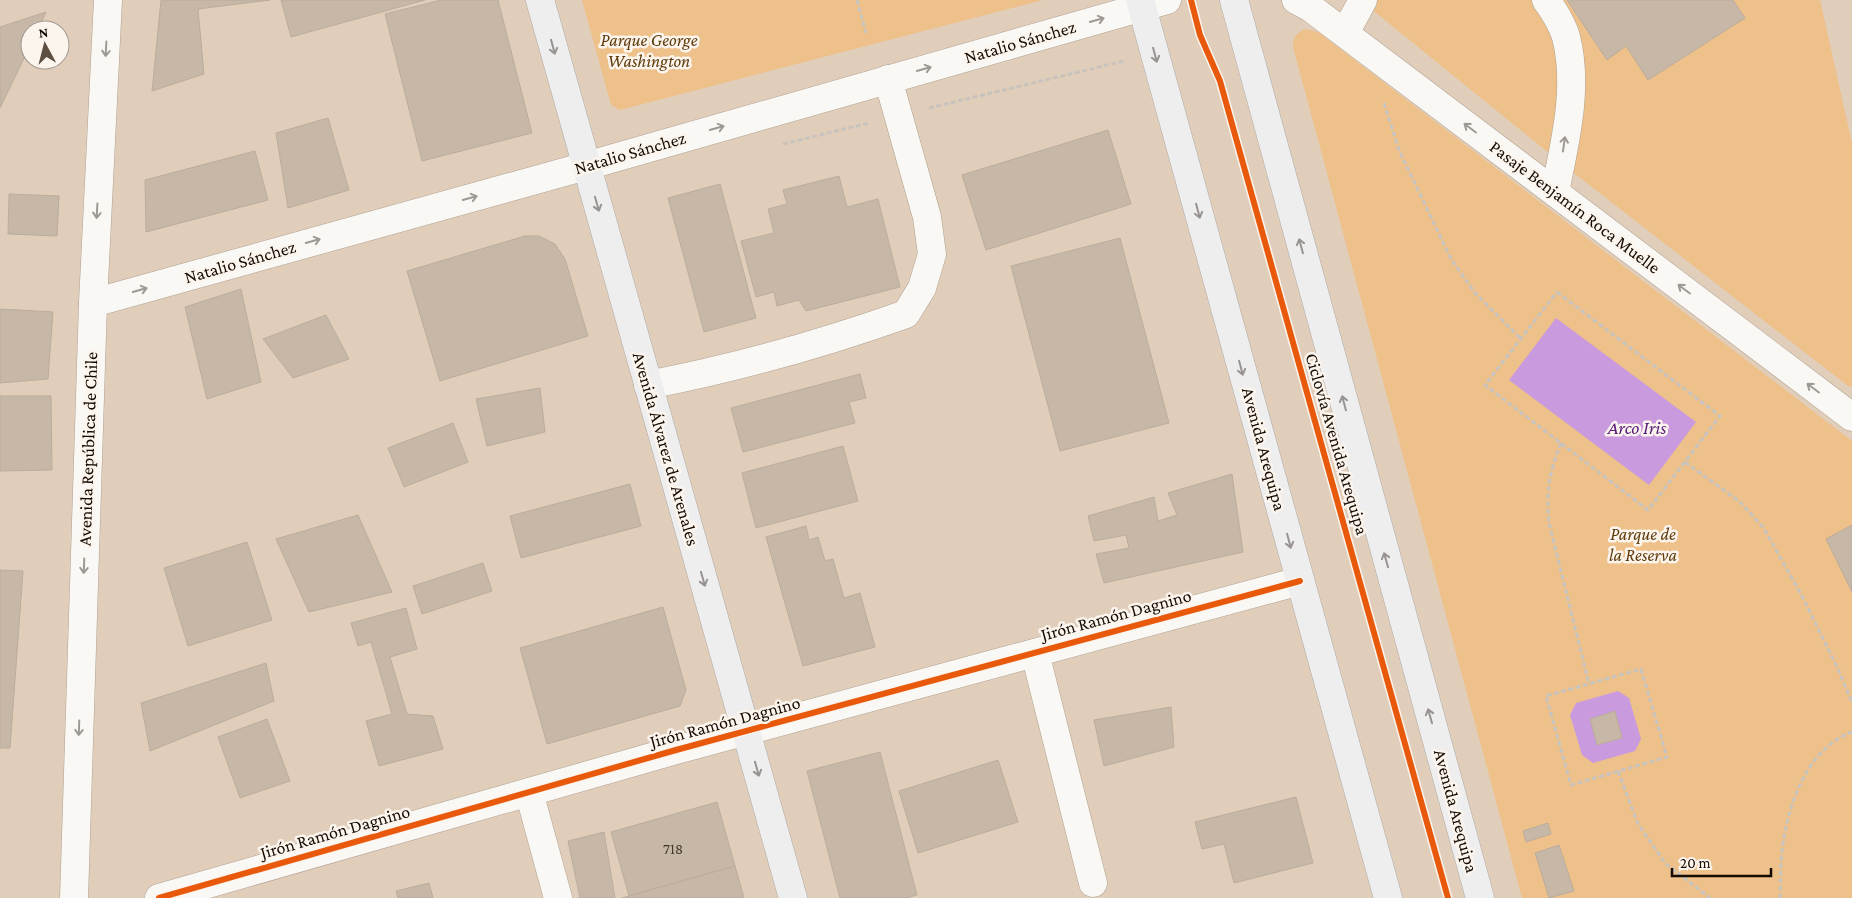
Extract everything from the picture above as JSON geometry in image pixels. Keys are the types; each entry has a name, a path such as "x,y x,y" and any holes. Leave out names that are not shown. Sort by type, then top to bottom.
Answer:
{"main road":[{"name":"Avenida Álvarez de Arenales","path":"540,0 793,898"},
{"name":"Avenida Arequipa","path":"1234,0 1480,898"},
{"name":"Avenida Arequipa","path":"1150,2 1300,581 1388,898"}],"street":[{"name":"Avenida República de Chile","path":"74,898 93,303 108,0"},
{"name":"Pasaje Benjamín Roca Muelle","path":"1296,0 1311,8 1345,33 1852,417"},
{"path":"1345,33 1363,0"},
{"path":"1546,0 1556,13 1566,36 1572,74 1568,113 1555,192"},
{"name":"Natalio Sánchez","path":"93,303 586,166 888,80 1150,2"},
{"path":"648,385 709,374 789,352 906,314 922,288 932,254 928,217 888,80"},
{"name":"Jirón Ramón Dagnino","path":"159,898 529,792 1300,581"},
{"path":"1035,653 1093,884"},
{"path":"529,792 558,898"}],"path":[{"path":"857,0 866,32"},
{"path":"1381,94 1399,150 1451,259 1475,293 1521,339"},
{"path":"1557,292 1720,416 1648,510 1485,385 1521,339 1557,292"},
{"path":"1561,443 1551,469 1547,497 1549,522 1588,684"},
{"path":"1685,462 1740,502 1763,527 1802,596 1852,702"},
{"path":"1641,669 1667,757 1571,785 1546,696 1588,684 1641,669"},
{"path":"1780,898 1782,846 1800,784 1813,762 1826,749 1845,734 1852,732"},
{"path":"1618,771 1638,824 1665,863 1710,898"}],"green space":[{"name":"Parque George Washington","path":"582,0 1043,0 620,110 611,105"},
{"path":"1360,0 1820,0 1852,143 1852,387 1848,386 1561,163"},
{"name":"Parque de la Reserva","path":"1305,29 1318,32 1852,441 1852,898 1522,898 1293,47 1293,41 1296,36"}],"water":[{"name":"Arco Iris","path":"1556,318 1696,422 1649,485 1509,380"},
{"path":"1618,691 1629,698 1641,739 1635,751 1593,763 1582,755 1570,715 1576,703","holes":["1615,712 1622,738 1597,744"]}],"building":[{"path":"161,0 270,0 198,9 204,74 152,91"},
{"path":"281,0 425,0 291,37"},
{"path":"441,0 498,0 532,133 422,161 385,14"},
{"path":"1567,0 1733,0 1745,18 1648,80 1626,46 1607,60"},
{"path":"46,12 42,20 21,20"},
{"path":"20,20 20,67 0,108 0,27"},
{"path":"328,118 349,190 288,208 276,133"},
{"path":"1108,130 1131,204 986,250 962,175"},
{"path":"255,151 268,200 146,232 145,180"},
{"path":"839,176 847,207 878,199 900,287 806,311 799,300 777,306 774,292 756,297 741,241 774,233 768,209 787,204 783,190"},
{"path":"720,184 756,318 704,332 668,198"},
{"path":"9,194 59,196 57,236 8,234"},
{"path":"525,236 539,236 555,244 565,259 588,336 440,381 407,271"},
{"path":"1120,238 1169,423 1060,451 1011,266"},
{"path":"241,289 261,382 207,399 185,307"},
{"path":"0,309 53,312 48,379 0,383"},
{"path":"326,315 349,359 293,378 263,339"},
{"path":"860,374 866,398 849,402 855,423 743,452 731,408"},
{"path":"540,388 545,432 487,446 476,399"},
{"path":"0,396 51,396 52,470 0,471"},
{"path":"453,423 468,462 404,487 388,448"},
{"path":"843,446 858,501 756,528 742,473"},
{"path":"1232,474 1243,552 1104,583 1096,554 1129,548 1126,535 1094,541 1088,516 1154,497 1158,521 1177,515 1168,493"},
{"path":"630,484 641,526 521,558 510,516"},
{"path":"358,515 392,592 309,612 276,539"},
{"path":"1852,525 1852,592 1826,539"},
{"path":"806,526 809,540 818,537 825,561 833,559 844,598 860,593 875,647 803,666 766,537"},
{"path":"247,542 272,620 188,646 164,568"},
{"path":"483,563 492,591 422,614 413,586"},
{"path":"0,570 23,571 10,748 0,748"},
{"path":"663,607 686,690 680,706 547,744 520,648"},
{"path":"406,608 417,649 390,657 407,714 433,716 443,749 379,766 366,721 392,714 371,642 358,646 351,623"},
{"path":"266,663 274,701 150,751 141,703"},
{"path":"1171,707 1174,747 1104,766 1094,720"},
{"path":"1615,711 1622,738 1597,745 1590,719"},
{"path":"267,719 290,781 240,798 218,737"},
{"path":"880,752 917,895 906,898 840,898 807,771"},
{"path":"998,760 1018,822 918,853 899,791"},
{"path":"1296,797 1313,863 1234,883 1224,844 1202,849 1195,822"},
{"path":"717,802 735,866 629,896 611,832"},
{"path":"1548,823 1551,834 1526,842 1523,831"},
{"path":"604,832 615,898 580,898 568,841"},
{"path":"1559,845 1574,891 1549,898 1535,853"},
{"path":"735,866 744,898 622,898 629,896"},
{"path":"429,883 433,898 398,898 396,891"}],"cycle path":[{"name":"Ciclovía Avenida Arequipa","path":"1191,0 1200,35 1220,81 1448,898"},
{"path":"159,898 676,750 1300,581"}]}
